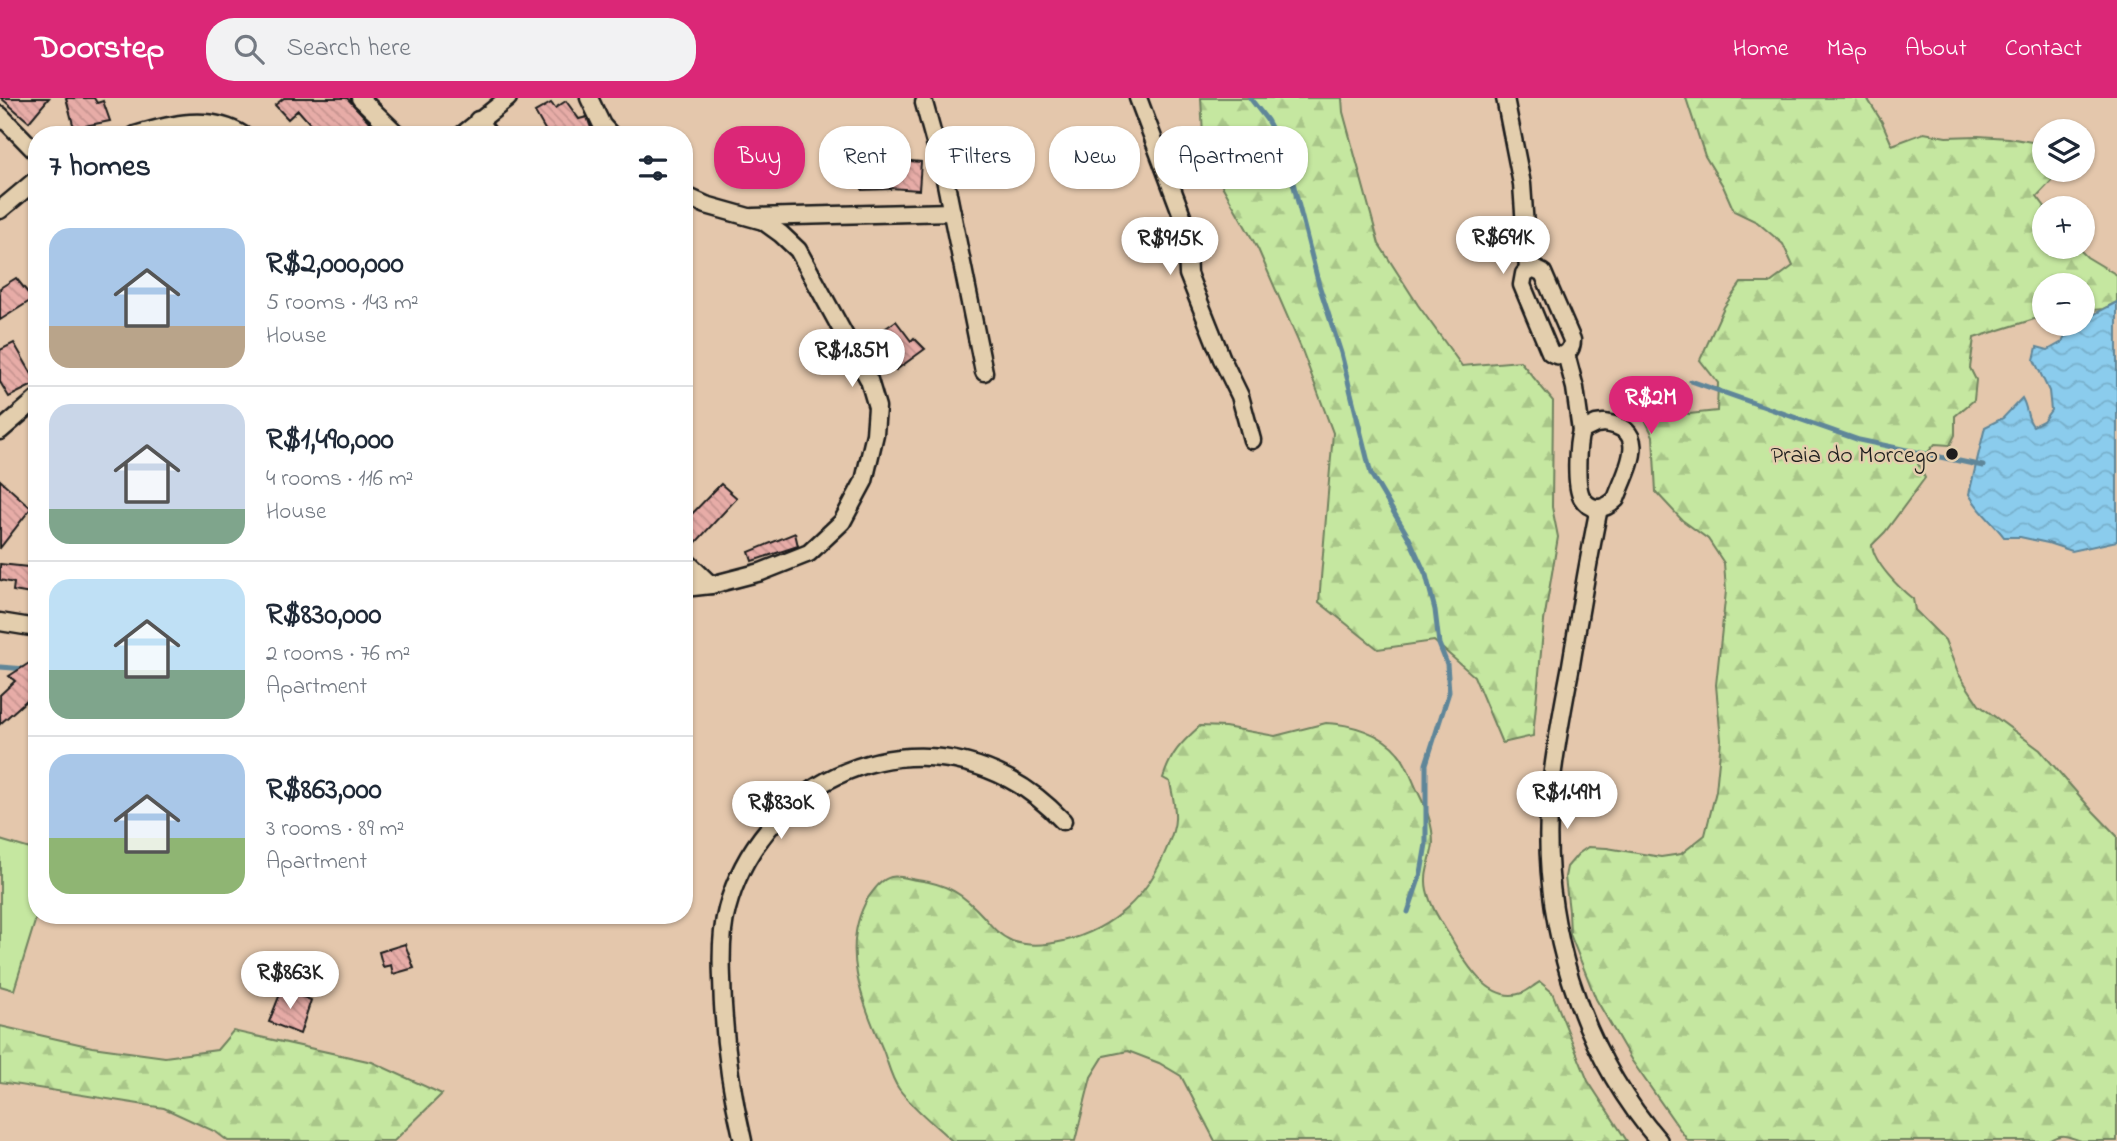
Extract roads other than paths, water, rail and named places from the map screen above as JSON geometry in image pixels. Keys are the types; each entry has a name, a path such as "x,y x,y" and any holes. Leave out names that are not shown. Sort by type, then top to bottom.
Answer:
{"street":[{"path":"360,98 389,126"},
{"path":"471,126 508,98"},
{"path":"589,98 604,126"},
{"path":"1138,98 1186,226 1188,274 1240,396 1252,440"},
{"path":"1505,98 1522,184 1528,270"},
{"path":"924,103 952,212 984,372"},
{"path":"0,115 28,144"},
{"path":"478,120 482,126"},
{"path":"168,126 205,121 222,126"},
{"path":"0,209 28,186"},
{"path":"693,199 763,221 797,250 869,380 877,407 875,433 864,481 842,522 826,538 809,553 761,572 693,587"},
{"path":"747,217 952,212"},
{"path":"1533,268 1543,273 1572,340 1570,351 1566,355 1550,352 1522,285 1524,274 1528,270 1533,268"},
{"path":"1566,355 1575,388 1581,431 1578,442 1580,494 1587,504 1599,508 1616,499 1633,453 1633,440 1612,424 1596,424 1581,431"},
{"path":"0,431 28,408"},
{"path":"1599,508 1554,763 1549,828 1551,882 1564,957 1585,1019 1614,1078 1659,1141"},
{"path":"693,568 711,585"},
{"path":"0,622 28,627"},
{"path":"743,1141 725,1036 722,933 739,873 749,854 774,820 808,791 849,769 895,758 918,757 964,762 998,774 1028,790 1063,821"}],"water":[{"path":"2117,302 2117,541 2072,551 2020,537 2004,537 1969,494 1985,427 2003,418 2022,398 2033,426 2043,421 2051,410 2049,391 2034,360 2037,347 2048,350 2062,342 2065,336 2095,336 2095,314"}],"waterway":[{"path":"1250,98 1267,120 1286,155 1319,285 1341,353 1371,474 1409,538 1426,575 1435,610 1439,644 1447,664 1449,692 1426,764 1426,844 1421,873 1408,912"},
{"path":"1691,381 1859,440 1983,466"},
{"path":"0,667 26,669"}],"place":[{"name":"Praia do Morcego","path":"1952,454"}]}
